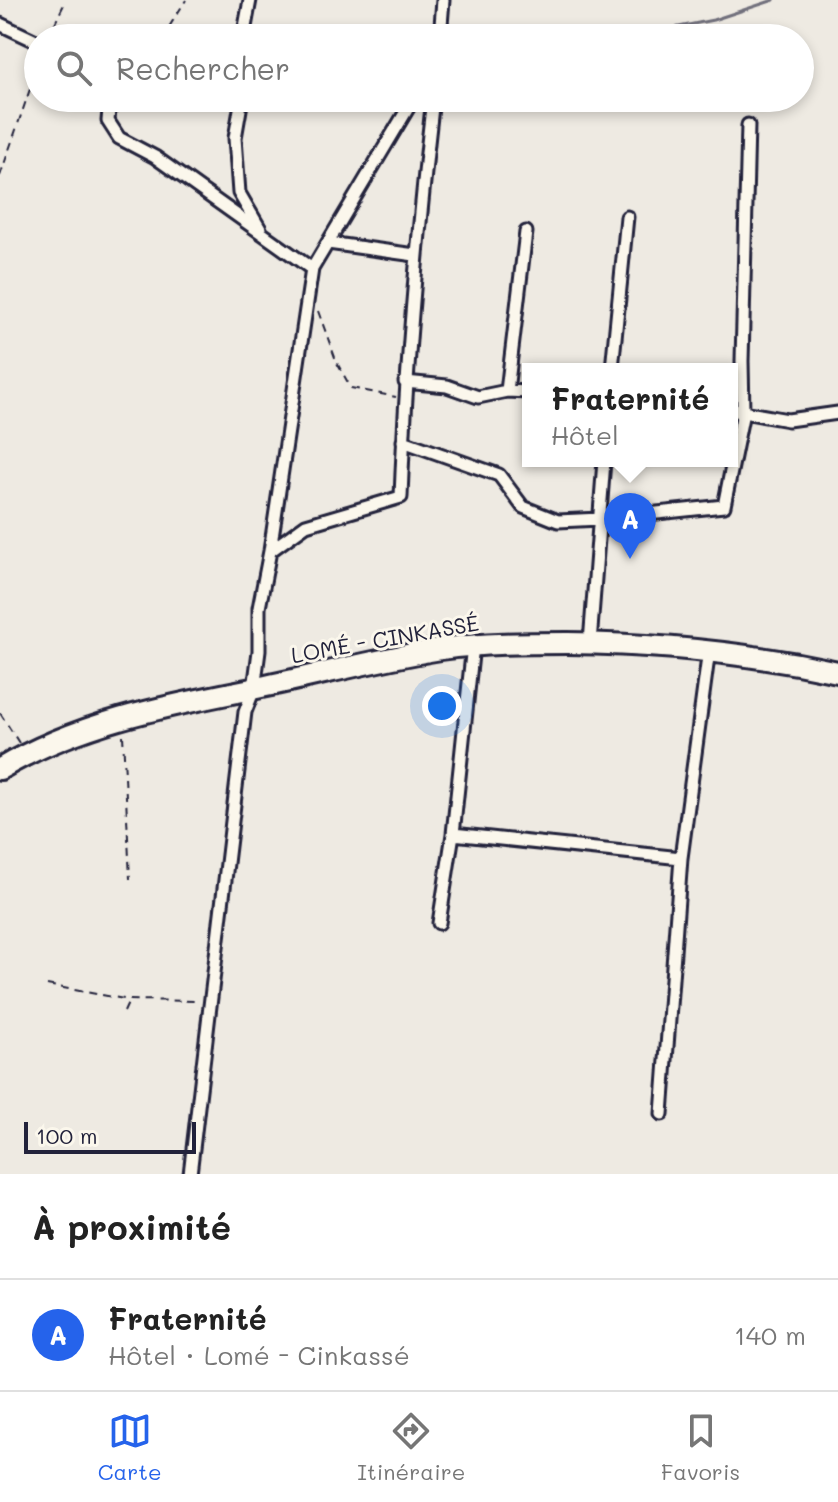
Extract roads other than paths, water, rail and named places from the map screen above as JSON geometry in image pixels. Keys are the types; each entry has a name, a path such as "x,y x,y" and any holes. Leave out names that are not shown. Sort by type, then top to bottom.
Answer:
{"highway":[{"name":"LOMÉ - CINKASSÉ","path":"0,769 26,754 122,718 405,655 473,645 590,643 709,650 838,672"}],"street":[{"path":"246,24 250,0"},
{"path":"441,24 443,0"},
{"path":"0,24 24,35"},
{"path":"109,112 108,121 119,138 155,157 312,269"},
{"path":"240,112 235,138 239,193 263,233"},
{"path":"190,1174 245,712 254,689 259,651 259,608 312,269 406,112"},
{"path":"270,551 306,525 401,497 405,382 415,255 431,112"},
{"path":"748,125 738,411 788,420 838,413"},
{"path":"613,363 627,217"},
{"path":"507,391 526,232"},
{"path":"328,243 415,255"},
{"path":"405,382 447,386 478,397 507,391 522,392"},
{"path":"403,441 499,475 523,507 558,521 724,506 730,467"},
{"path":"590,643 604,467"},
{"path":"439,923 453,834 473,645"},
{"path":"662,1114 681,858 709,650"},
{"path":"453,834 681,858"}],"waterway":[{"path":"693,24 774,0"}],"place":[{"name":"Fraternité","path":"630,559"}]}
